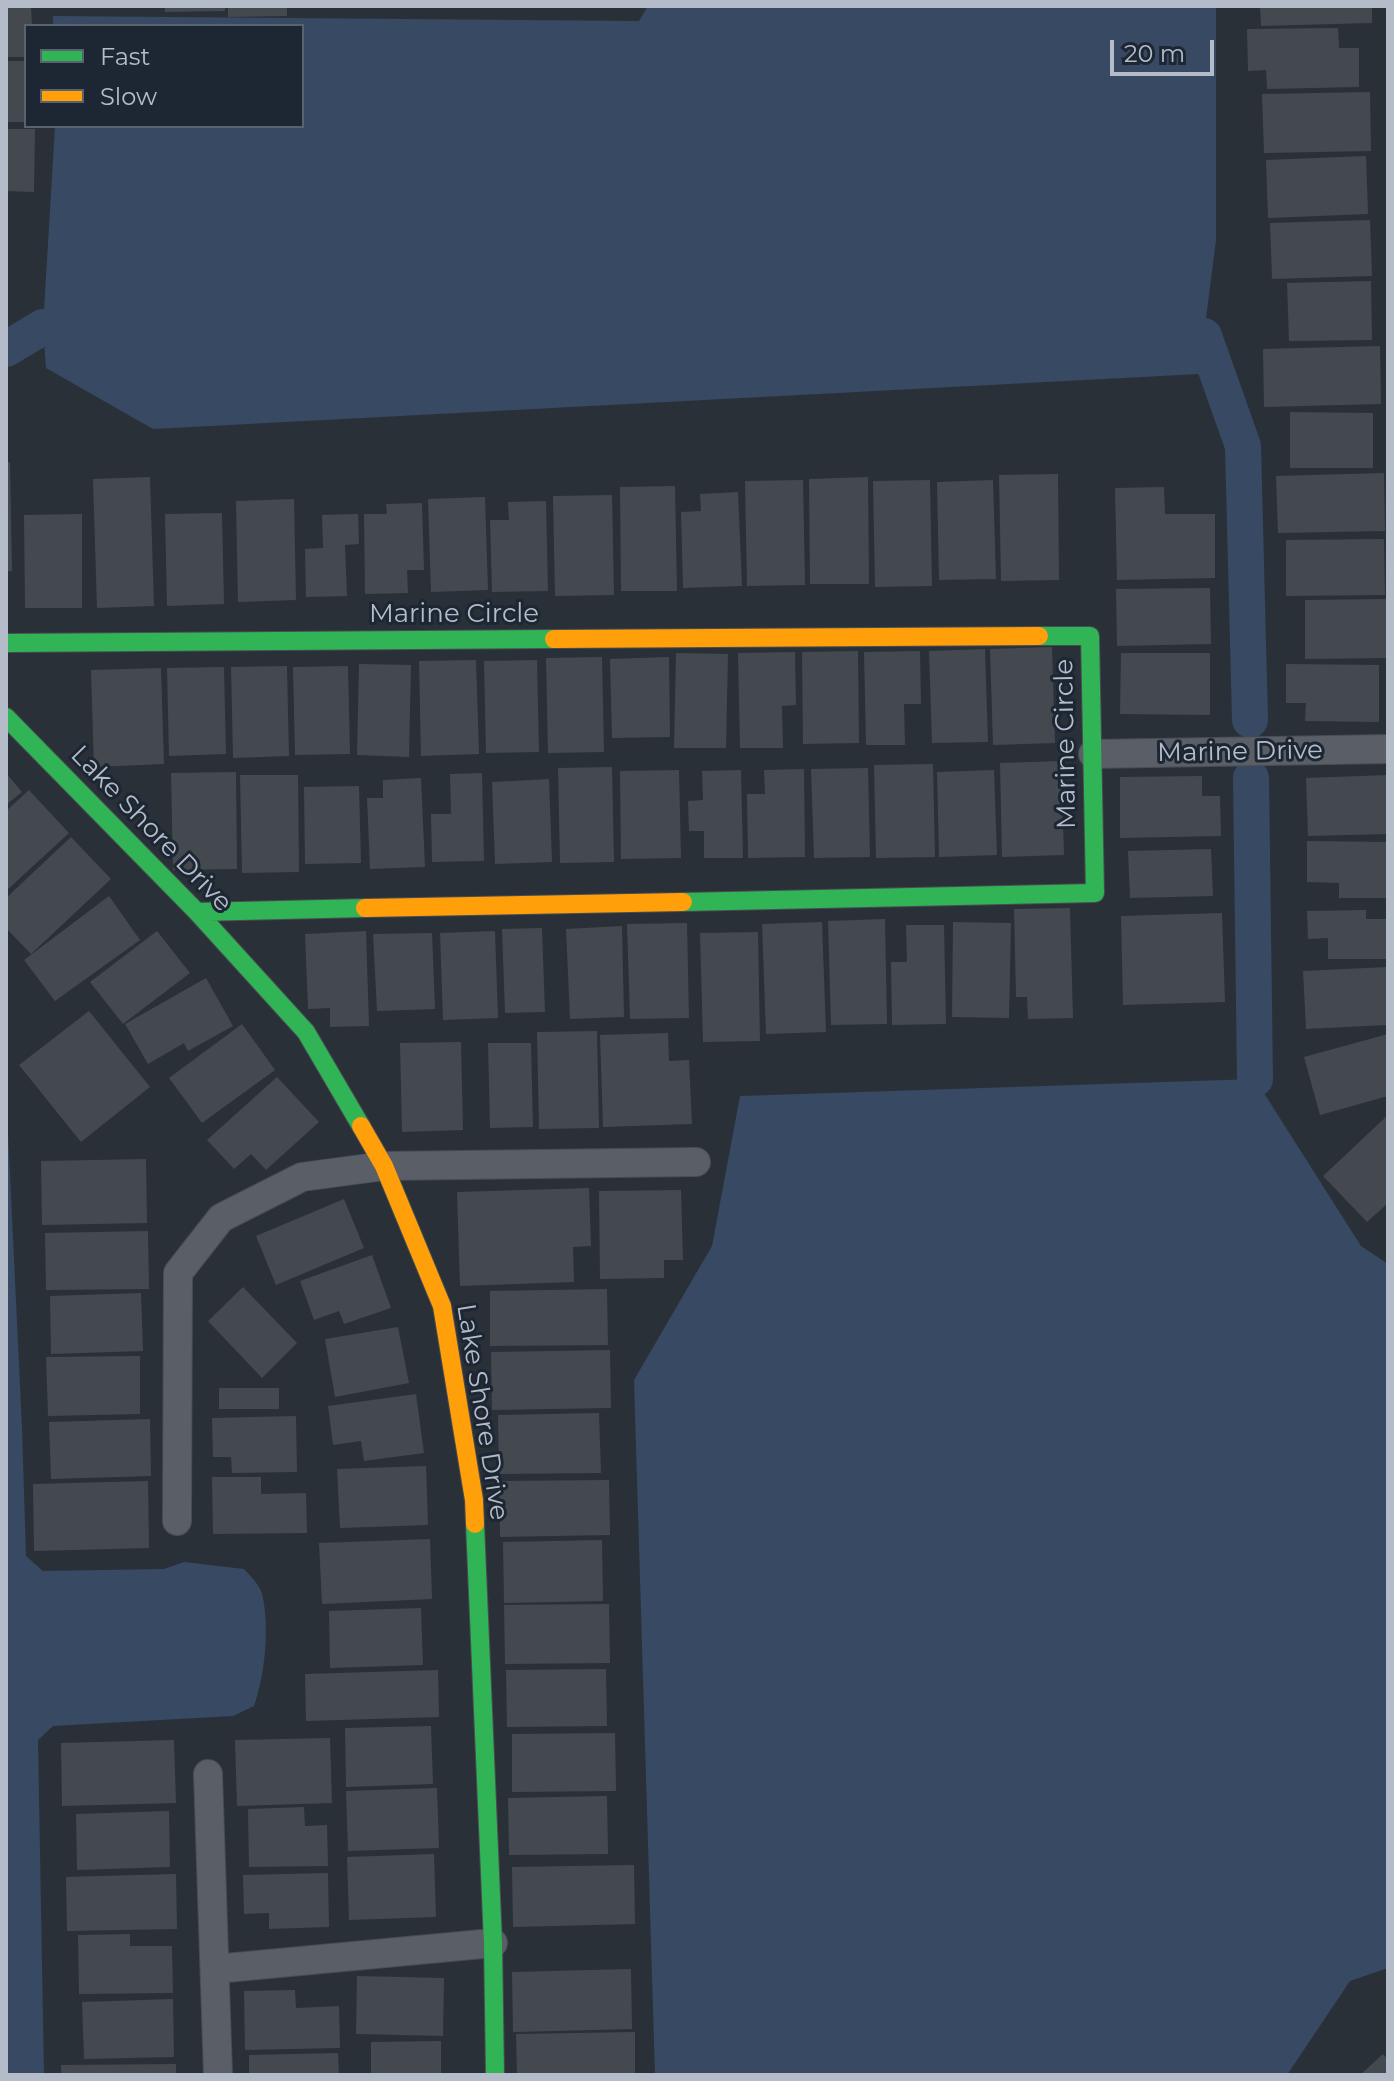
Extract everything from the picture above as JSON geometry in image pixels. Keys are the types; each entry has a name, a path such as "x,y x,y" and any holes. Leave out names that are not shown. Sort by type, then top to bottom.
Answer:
{"street":[{"name":"Marine Circle","path":"6,643 1090,636 1095,893 197,912"},
{"name":"Lake Shore Drive","path":"6,717 197,912 306,1032 384,1166 442,1306 474,1500 493,1943 495,2075"},
{"name":"Marine Drive","path":"1093,754 1388,749"},
{"path":"177,1521 178,1273 221,1218 302,1177 384,1166 696,1162"},
{"path":"208,1774 218,2075"},
{"path":"215,1969 493,1943"}],"water":[{"path":"648,6 1216,6 1216,240 1199,374 153,429 46,368 43,327 55,128 304,128 304,24 53,24 53,16 639,21"},
{"path":"1255,1079 1361,1246 1388,1264 1388,1968 1350,1981 1287,2075 655,2075 634,1380 712,1246 740,1096"},
{"path":"6,1090 26,1556 43,1571 164,1569 184,1562 244,1569 261,1591 266,1621 263,1666 254,1706 233,1716 53,1726 38,1740 44,2075 6,2075"}],"building":[{"path":"6,6 31,6 32,24 24,24 24,57 6,57"},
{"path":"165,6 225,6 225,11 165,12"},
{"path":"228,6 287,6 287,16 228,17"},
{"path":"1260,6 1372,6 1372,23 1261,26"},
{"path":"1338,28 1339,48 1359,48 1359,87 1267,89 1266,70 1248,71 1247,29"},
{"path":"6,61 24,61 24,122 6,122"},
{"path":"1370,92 1371,151 1264,153 1262,94"},
{"path":"6,129 35,129 34,192 6,191"},
{"path":"1366,156 1368,214 1268,218 1266,160"},
{"path":"1370,220 1372,276 1272,279 1270,223"},
{"path":"1371,281 1372,340 1289,341 1287,283"},
{"path":"1380,346 1381,404 1264,407 1263,349"},
{"path":"1290,412 1373,413 1373,468 1290,468"},
{"path":"10,462 12,571 6,571 6,463"},
{"path":"1384,473 1385,531 1278,533 1276,476"},
{"path":"1058,474 1059,580 1001,581 999,475"},
{"path":"150,477 154,606 97,608 93,479"},
{"path":"868,477 869,584 810,584 809,479"},
{"path":"803,480 805,585 747,586 745,481"},
{"path":"930,480 932,586 875,587 873,481"},
{"path":"993,480 996,579 939,580 937,482"},
{"path":"675,486 677,591 621,591 620,487"},
{"path":"1164,487 1165,514 1215,514 1215,578 1117,580 1115,488"},
{"path":"738,492 742,586 683,588 681,512 701,511 700,494"},
{"path":"612,495 614,595 555,596 553,496"},
{"path":"485,497 488,590 431,592 428,499"},
{"path":"294,499 296,600 238,602 236,501"},
{"path":"546,501 548,591 492,592 490,520 509,520 508,502"},
{"path":"422,503 424,570 407,570 408,593 365,594 364,514 387,514 386,504"},
{"path":"222,513 224,604 167,606 165,514"},
{"path":"82,514 82,608 25,608 24,515"},
{"path":"358,514 359,544 345,545 347,596 306,597 305,549 323,548 322,515"},
{"path":"1384,539 1385,595 1286,596 1286,540"},
{"path":"1210,588 1211,644 1117,646 1116,589"},
{"path":"1386,599 1387,658 1305,659 1305,600"},
{"path":"1052,647 1055,743 993,745 990,649"},
{"path":"985,649 988,742 932,743 929,651"},
{"path":"858,651 859,743 803,744 802,652"},
{"path":"920,651 921,704 904,704 905,745 866,745 864,652"},
{"path":"795,652 796,705 782,706 783,748 740,748 738,653"},
{"path":"676,653 728,654 726,748 674,748"},
{"path":"1121,653 1210,653 1210,715 1120,714"},
{"path":"602,657 604,752 548,753 546,658"},
{"path":"669,657 670,737 612,738 610,659"},
{"path":"476,660 479,754 421,756 419,661"},
{"path":"537,660 539,752 486,753 484,661"},
{"path":"359,664 411,665 409,757 357,755"},
{"path":"1286,664 1379,665 1379,722 1305,721 1306,703 1286,703"},
{"path":"287,666 289,756 233,758 231,667"},
{"path":"348,666 350,754 295,755 293,667"},
{"path":"224,667 226,754 169,756 167,668"},
{"path":"161,668 164,764 94,767 91,670"},
{"path":"1061,761 1064,855 1002,857 1000,763"},
{"path":"933,764 935,857 876,858 874,765"},
{"path":"612,767 614,862 560,863 558,768"},
{"path":"868,768 870,857 814,858 811,769"},
{"path":"804,769 805,857 748,858 747,794 765,794 764,770"},
{"path":"679,770 681,858 621,859 620,771"},
{"path":"741,770 743,858 704,858 704,831 689,831 688,801 703,800 702,771"},
{"path":"994,770 997,855 939,857 937,772"},
{"path":"236,772 237,869 173,870 171,773"},
{"path":"6,773 22,792 6,805"},
{"path":"482,773 484,861 432,862 431,814 451,814 450,774"},
{"path":"240,775 298,775 299,872 242,873"},
{"path":"1388,775 1388,834 1308,836 1306,778"},
{"path":"1202,776 1202,796 1220,796 1221,836 1120,838 1120,777"},
{"path":"421,778 425,867 370,869 367,798 383,798 383,780"},
{"path":"549,779 552,862 495,864 492,782"},
{"path":"359,786 361,863 305,864 304,787"},
{"path":"29,790 69,833 6,891 6,811"},
{"path":"71,837 111,879 31,954 6,928 6,898"},
{"path":"1307,841 1388,842 1388,898 1339,898 1339,883 1307,882"},
{"path":"1211,849 1213,896 1130,898 1128,851"},
{"path":"109,896 140,940 55,1001 24,960"},
{"path":"1070,908 1073,1018 1028,1019 1027,997 1016,997 1014,909"},
{"path":"1366,910 1366,919 1388,919 1388,959 1328,959 1328,938 1308,939 1307,911"},
{"path":"1222,913 1225,1002 1123,1005 1121,916"},
{"path":"885,919 887,1024 831,1025 828,921"},
{"path":"822,922 826,1032 766,1034 762,924"},
{"path":"953,922 1011,923 1009,1018 952,1017"},
{"path":"687,923 689,1018 630,1019 627,924"},
{"path":"906,925 944,925 946,1024 892,1025 891,962 907,962"},
{"path":"622,926 624,1017 570,1019 566,929"},
{"path":"542,928 545,1012 505,1013 502,929"},
{"path":"157,931 190,973 123,1024 90,982"},
{"path":"366,931 369,1026 330,1027 330,1008 308,1009 305,934"},
{"path":"495,931 498,1018 443,1020 440,933"},
{"path":"758,932 760,1041 703,1042 700,933"},
{"path":"432,933 435,1009 377,1011 373,934"},
{"path":"1388,967 1388,1025 1306,1029 1303,971"},
{"path":"206,978 233,1026 188,1051 184,1043 148,1064 125,1024"},
{"path":"89,1011 150,1087 81,1142 19,1065"},
{"path":"242,1024 275,1070 202,1123 169,1078"},
{"path":"597,1031 599,1128 539,1129 537,1032"},
{"path":"668,1033 669,1061 689,1060 692,1124 603,1127 600,1035"},
{"path":"1388,1034 1388,1096 1320,1115 1304,1057"},
{"path":"461,1042 463,1130 402,1132 400,1043"},
{"path":"488,1043 531,1043 533,1127 490,1128"},
{"path":"277,1077 319,1122 266,1170 251,1154 234,1169 207,1140"},
{"path":"1388,1115 1388,1203 1367,1222 1323,1176"},
{"path":"146,1159 147,1223 42,1225 41,1161"},
{"path":"589,1188 591,1246 573,1247 574,1282 460,1286 457,1192"},
{"path":"681,1190 683,1260 664,1260 664,1278 600,1279 599,1191"},
{"path":"344,1199 364,1248 276,1285 256,1236"},
{"path":"148,1231 149,1289 46,1290 45,1233"},
{"path":"372,1255 391,1308 344,1324 339,1311 314,1320 300,1281"},
{"path":"243,1287 297,1343 262,1378 208,1321"},
{"path":"607,1289 608,1345 490,1346 490,1291"},
{"path":"141,1293 143,1351 51,1354 50,1296"},
{"path":"398,1327 409,1383 335,1397 325,1339"},
{"path":"610,1350 611,1408 492,1410 491,1352"},
{"path":"140,1356 140,1414 48,1416 46,1357"},
{"path":"219,1388 279,1388 279,1409 219,1409"},
{"path":"416,1394 424,1453 364,1461 361,1441 333,1445 328,1406"},
{"path":"599,1413 601,1473 499,1474 498,1415"},
{"path":"296,1416 297,1472 232,1473 231,1457 213,1457 212,1418"},
{"path":"150,1419 151,1476 51,1479 49,1422"},
{"path":"426,1466 428,1525 340,1528 337,1469"},
{"path":"212,1477 261,1477 261,1494 306,1493 307,1533 213,1534"},
{"path":"609,1480 610,1535 500,1537 499,1481"},
{"path":"148,1481 149,1548 34,1551 33,1484"},
{"path":"430,1539 432,1599 322,1604 319,1543"},
{"path":"602,1540 603,1601 504,1603 503,1542"},
{"path":"609,1604 610,1663 505,1664 504,1605"},
{"path":"421,1608 423,1665 330,1668 329,1611"},
{"path":"606,1669 607,1726 507,1727 506,1670"},
{"path":"438,1670 439,1717 306,1721 305,1674"},
{"path":"431,1726 433,1784 346,1787 345,1728"},
{"path":"615,1733 616,1791 512,1792 512,1734"},
{"path":"330,1738 332,1803 237,1806 235,1740"},
{"path":"174,1740 176,1803 62,1806 61,1743"},
{"path":"437,1788 439,1848 348,1851 346,1791"},
{"path":"607,1796 608,1854 509,1855 508,1798"},
{"path":"304,1807 305,1826 327,1825 328,1866 249,1867 248,1809"},
{"path":"169,1811 170,1867 77,1870 76,1814"},
{"path":"434,1854 436,1917 349,1920 347,1857"},
{"path":"634,1865 635,1924 513,1927 512,1867"},
{"path":"328,1873 329,1927 269,1929 269,1913 244,1914 243,1875"},
{"path":"176,1874 177,1929 67,1931 66,1877"},
{"path":"130,1934 130,1946 172,1946 173,1993 79,1994 78,1935"},
{"path":"631,1969 632,2029 513,2032 512,1972"},
{"path":"357,1976 444,1978 443,2036 356,2034"},
{"path":"295,1990 296,2008 339,2006 340,2048 245,2050 244,1991"},
{"path":"173,1999 174,2057 84,2059 82,2002"},
{"path":"635,2032 635,2075 517,2075 516,2034"},
{"path":"441,2041 441,2075 371,2075 371,2042"},
{"path":"338,2053 339,2075 249,2075 249,2055"},
{"path":"1383,2054 1388,2060 1388,2075 1360,2075"},
{"path":"176,2064 176,2075 61,2075 61,2065"}],"waterway":[{"path":"6,349 43,327"},
{"path":"1204,336 1243,446 1250,720"},
{"path":"1251,778 1255,1079"}],"traffic: fast":[{"path":"683,902 1095,893 1090,636 1039,636"},
{"path":"6,643 554,639"},
{"path":"6,717 197,912 306,1032 361,1126"},
{"path":"197,912 365,908"},
{"path":"475,1524 493,1943 495,2075"}],"traffic: slow":[{"path":"554,639 1039,636"},
{"path":"365,908 683,902"},
{"path":"361,1126 384,1166 442,1306 474,1500 475,1524"}]}
